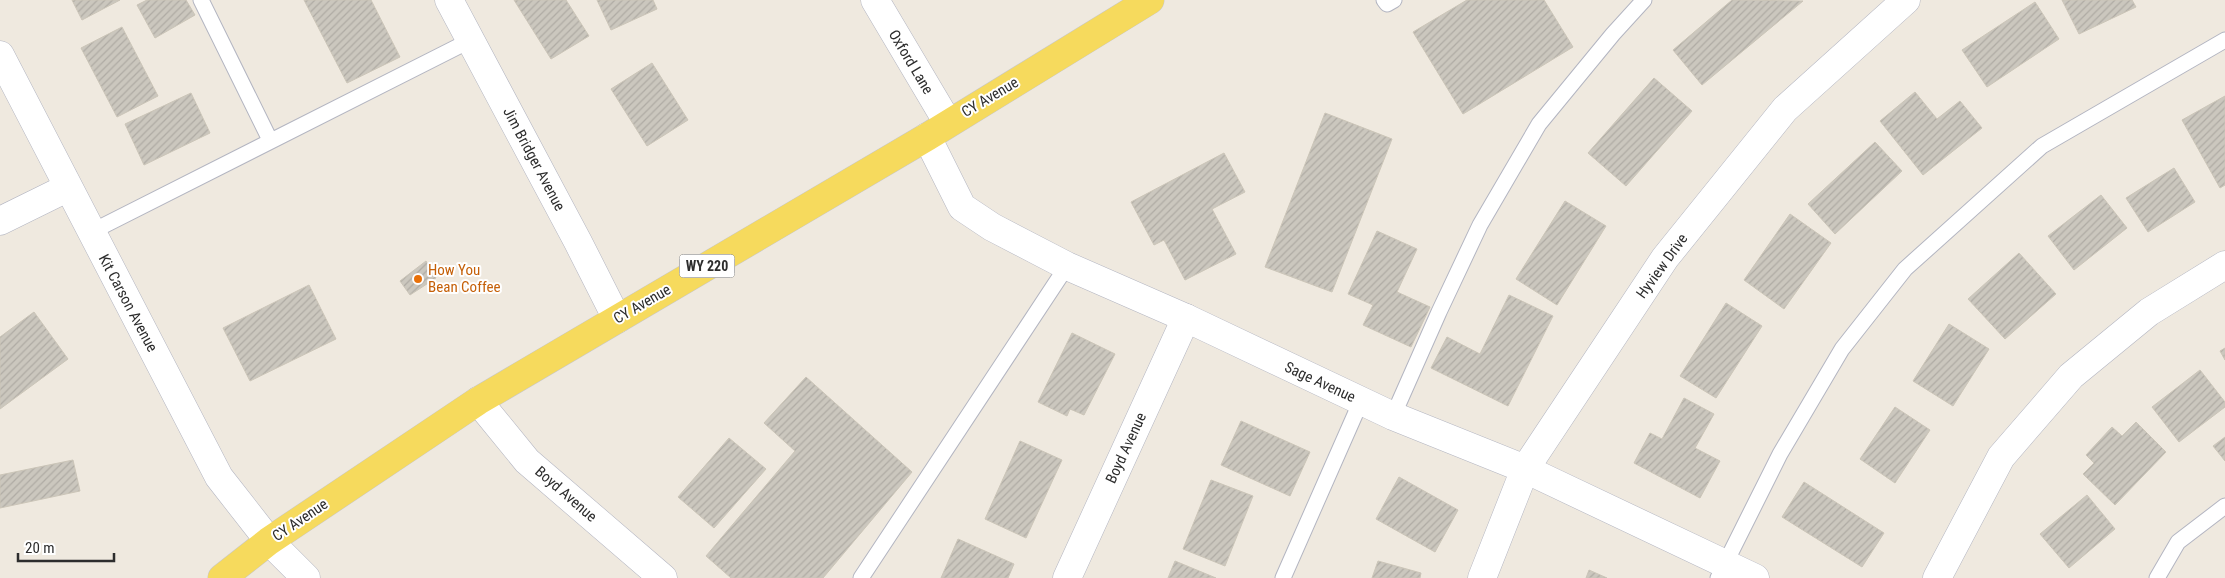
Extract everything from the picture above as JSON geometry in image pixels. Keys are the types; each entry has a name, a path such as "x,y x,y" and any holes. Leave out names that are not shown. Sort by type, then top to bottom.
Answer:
{"main road":[{"name":"CY Avenue","path":"222,578 269,541 478,401 938,130 1150,0"}],"street":[{"name":"Jim Bridger Avenue","path":"449,0 617,319"},
{"name":"Oxford Lane","path":"875,0 938,130"},
{"name":"Hyview Drive","path":"1482,578 1525,469 1665,258 1784,109 1906,0"},
{"name":"Kit Carson Avenue","path":"0,55 219,477 269,541 306,578"},
{"name":"Sage Avenue","path":"938,130 962,206 992,227 1067,266 1186,318 1393,416 1525,469 1722,571 1755,578"},
{"path":"0,221 68,188"},
{"path":"1938,578 2001,456 2071,376 2149,312 2225,265"},
{"name":"Boyd Avenue","path":"1067,578 1186,318"},
{"name":"Boyd Avenue","path":"478,401 527,461 663,578"}],"lane":[{"path":"201,0 270,140"},
{"path":"1384,0 1387,4 1394,0"},
{"path":"1393,416 1480,225 1539,124 1613,34 1644,0"},
{"path":"91,232 471,40"},
{"path":"1722,571 1780,454 1842,349 1905,268 2042,146 2225,40"},
{"path":"861,578 1067,266"},
{"path":"1283,578 1361,401"},
{"path":"2157,578 2178,542 2225,506"}],"building":[{"path":"72,0 120,0 82,20"},
{"path":"147,0 186,0 195,15 155,38 137,5"},
{"path":"304,0 371,0 400,57 347,83"},
{"path":"514,0 566,0 589,36 551,59"},
{"path":"597,0 653,0 657,9 611,30"},
{"path":"1467,0 1544,0 1573,47 1463,114 1413,32"},
{"path":"1732,0 1803,1 1702,85 1673,50"},
{"path":"2062,0 2132,0 2136,7 2079,34"},
{"path":"2035,2 2059,39 1987,87 1962,50"},
{"path":"122,27 158,96 117,117 81,48"},
{"path":"652,63 688,120 647,146 611,89"},
{"path":"1654,78 1692,111 1626,186 1588,153"},
{"path":"1915,92 1937,119 1960,101 1982,128 1923,175 1880,121"},
{"path":"191,93 210,133 144,165 125,124"},
{"path":"2225,96 2225,185 2220,188 2182,120"},
{"path":"1325,113 1392,139 1332,292 1265,267"},
{"path":"1875,142 1902,171 1835,234 1808,204"},
{"path":"1224,153 1245,192 1212,209 1236,254 1185,280 1164,240 1154,245 1131,202"},
{"path":"2174,168 2195,202 2148,232 2126,198"},
{"path":"2101,195 2127,228 2074,270 2048,236"},
{"path":"1565,201 1606,226 1557,305 1516,279"},
{"path":"1790,214 1831,243 1784,309 1744,280"},
{"path":"1377,231 1417,249 1397,292 1430,307 1411,347 1363,325 1373,305 1348,294"},
{"path":"2019,253 2056,294 2005,339 1968,299"},
{"name":"How You Bean Coffee","path":"426,261 436,278 410,295 400,281"},
{"path":"309,285 336,339 250,381 223,328"},
{"path":"1509,295 1553,316 1508,406 1431,368 1447,337 1480,354"},
{"path":"1726,303 1762,326 1716,398 1680,376"},
{"path":"34,312 68,359 0,409 0,337"},
{"path":"1949,324 1989,349 1953,406 1913,381"},
{"path":"1072,333 1115,354 1084,415 1070,409 1067,416 1038,402"},
{"path":"2225,348 2225,360 2220,351"},
{"path":"2200,370 2225,402 2225,407 2179,442 2152,407"},
{"path":"806,377 912,472 823,578 731,578 706,556 795,451 764,423"},
{"path":"1684,398 1714,414 1695,448 1720,461 1700,498 1634,463 1650,433 1662,439"},
{"path":"1895,407 1930,430 1895,483 1860,459"},
{"path":"1241,421 1310,452 1290,496 1221,465"},
{"path":"2136,422 2166,452 2115,505 2083,474 2094,463 2086,455 2112,427 2122,436"},
{"path":"2225,437 2225,461 2213,446"},
{"path":"729,438 766,469 714,528 678,497"},
{"path":"1020,441 1062,460 1026,538 985,519"},
{"path":"73,460 80,491 0,508 0,475"},
{"path":"1399,477 1458,510 1435,552 1376,519"},
{"path":"1211,480 1253,496 1225,566 1183,549"},
{"path":"1804,482 1884,533 1862,567 1782,517"},
{"path":"2087,495 2115,529 2069,568 2040,534"},
{"path":"958,539 1014,564 1008,578 941,578"},
{"path":"1175,561 1216,578 1168,578"},
{"path":"1378,561 1421,573 1420,578 1372,578"},
{"path":"1589,570 1607,578 1586,578"}],"place":[{"name":"How You Bean Coffee","path":"418,279"}]}
